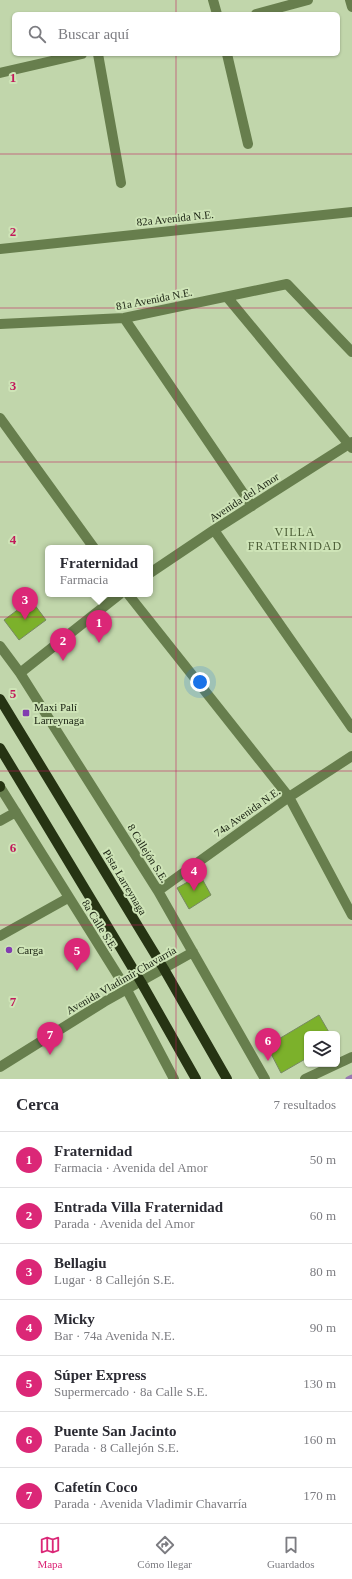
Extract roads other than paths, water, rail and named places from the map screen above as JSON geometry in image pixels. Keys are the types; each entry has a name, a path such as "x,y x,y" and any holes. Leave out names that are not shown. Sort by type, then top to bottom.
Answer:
{"main road":[{"name":"Pista Larreynaga","path":"0,699 164,969 227,1079"},
{"path":"0,748 141,982 196,1079"}],"street":[{"path":"213,0 216,12"},
{"path":"263,12 308,0"},
{"path":"350,0 352,7"},
{"path":"0,73 73,56"},
{"path":"98,56 121,183"},
{"path":"227,56 248,144"},
{"name":"82a Avenida N.E.","path":"0,249 352,212"},
{"name":"81a Avenida N.E.","path":"0,324 124,318 287,284 352,352"},
{"path":"227,297 351,445"},
{"path":"124,318 252,506"},
{"path":"0,418 92,545"},
{"name":"Avenida del Amor","path":"153,571 214,530 351,445"},
{"path":"214,530 352,728"},
{"path":"20,673 116,597"},
{"path":"130,597 289,797 352,915"},
{"name":"8 Callejón S.E.","path":"0,646 20,673 158,891 266,1079"},
{"name":"74a Avenida N.E.","path":"158,891 289,797 352,756"},
{"name":"8a Calle S.E.","path":"0,787 68,898 127,990 174,1079"},
{"path":"0,821 16,812"},
{"path":"0,936 68,898"},
{"name":"Avenida Vladimir Chavarría","path":"0,1067 193,952"},
{"path":"340,1063 352,1057"},
{"path":"305,1079 331,1067"}],"waterway":[{"path":"348,1079 352,1077"}],"place":[{"name":"Bellagiu","path":"25,620"},
{"name":"Fraternidad","path":"99,643"},
{"name":"Entrada Villa Fraternidad","path":"63,661"},
{"name":"Maxi Palí Larreynaga","path":"26,713"},
{"name":"Micky","path":"194,891"},
{"name":"Carga","path":"9,950"},
{"name":"Súper Express","path":"77,971"},
{"name":"Cafetín Coco","path":"50,1055"},
{"name":"Puente San Jacinto","path":"268,1061"}],"district":[{"name":"VILLA FRATERNIDAD","path":"295,539"}]}
